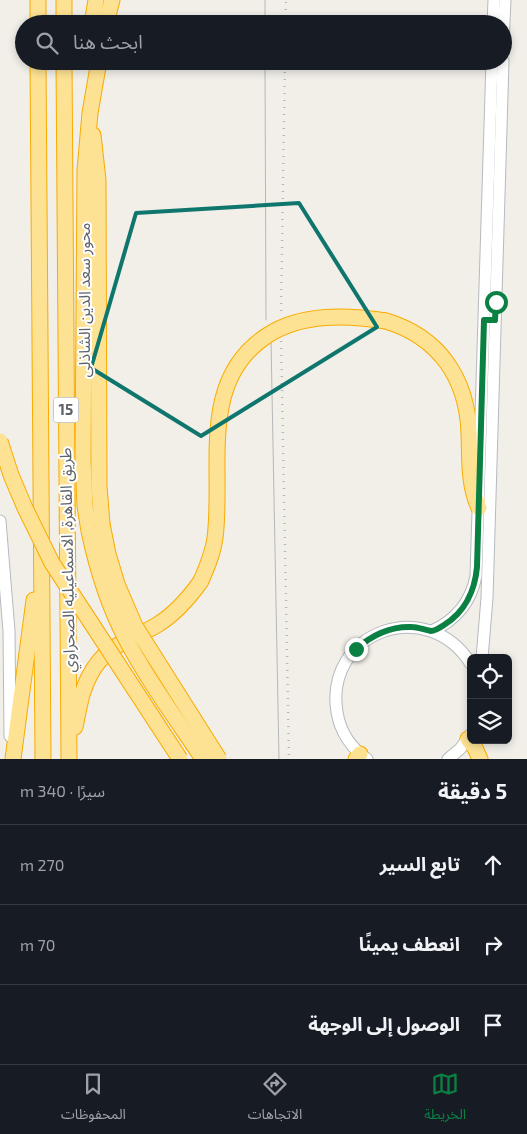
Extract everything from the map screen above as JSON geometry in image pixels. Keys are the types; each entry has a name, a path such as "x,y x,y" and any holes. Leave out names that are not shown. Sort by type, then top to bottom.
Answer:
{"highway":[{"path":"38,0 38,15"},
{"path":"94,15 96,0"},
{"path":"108,15 112,0"},
{"name":"طريق القاهرة, الاسماعيليه الصحراوي","path":"38,70 40,556 43,759"},
{"name":"طريق القاهرة, الاسماعيليه الصحراوي","path":"64,70 69,756"},
{"path":"89,70 90,113"},
{"path":"90,113 97,70"},
{"name":"محور سعد الدين الشاذلى","path":"90,113 86,147 84,199 83,480 96,527 101,580 120,627 132,650 203,759"},
{"path":"69,756 83,692 95,666 108,652 123,641 149,629 169,616 187,600 201,581 210,560 215,533 219,413 228,380 240,361 264,338 294,323 327,318 364,319 386,322 407,329 426,341 442,356 455,375 464,396 473,493 484,508"},
{"path":"0,440 24,508 52,562 180,759"},
{"path":"96,527 108,554 117,584 134,626 219,759"},
{"path":"12,759 40,556"},
{"path":"473,744 480,759"}],"street":[{"path":"493,15 494,0"},
{"path":"504,0 504,15"},
{"path":"482,654 486,616 484,508 493,216 492,70"},
{"path":"493,216 502,70"},
{"path":"432,631 462,610 471,594 477,567 484,508"},
{"path":"0,520 9,631 12,759"},
{"path":"361,757 345,735 336,706 336,690 344,666 356,649 382,632 402,627 417,628 441,635 458,647 467,659"},
{"path":"448,759 460,750 467,739"}],"highlighted area":[{"path":"299,203 377,327 201,436 91,368 136,213"}],"tram line":[{"path":"265,0 265,15"},
{"path":"265,70 266,320"},
{"path":"271,340 279,759"}],"railway":[{"path":"285,15 286,0"},
{"path":"281,311 285,70"},
{"path":"281,334 289,759"}],"route":[{"path":"356,649 372,636 391,629 412,627 432,631 448,622 462,610 471,594 477,567 484,320 495,320 496,302"}]}
